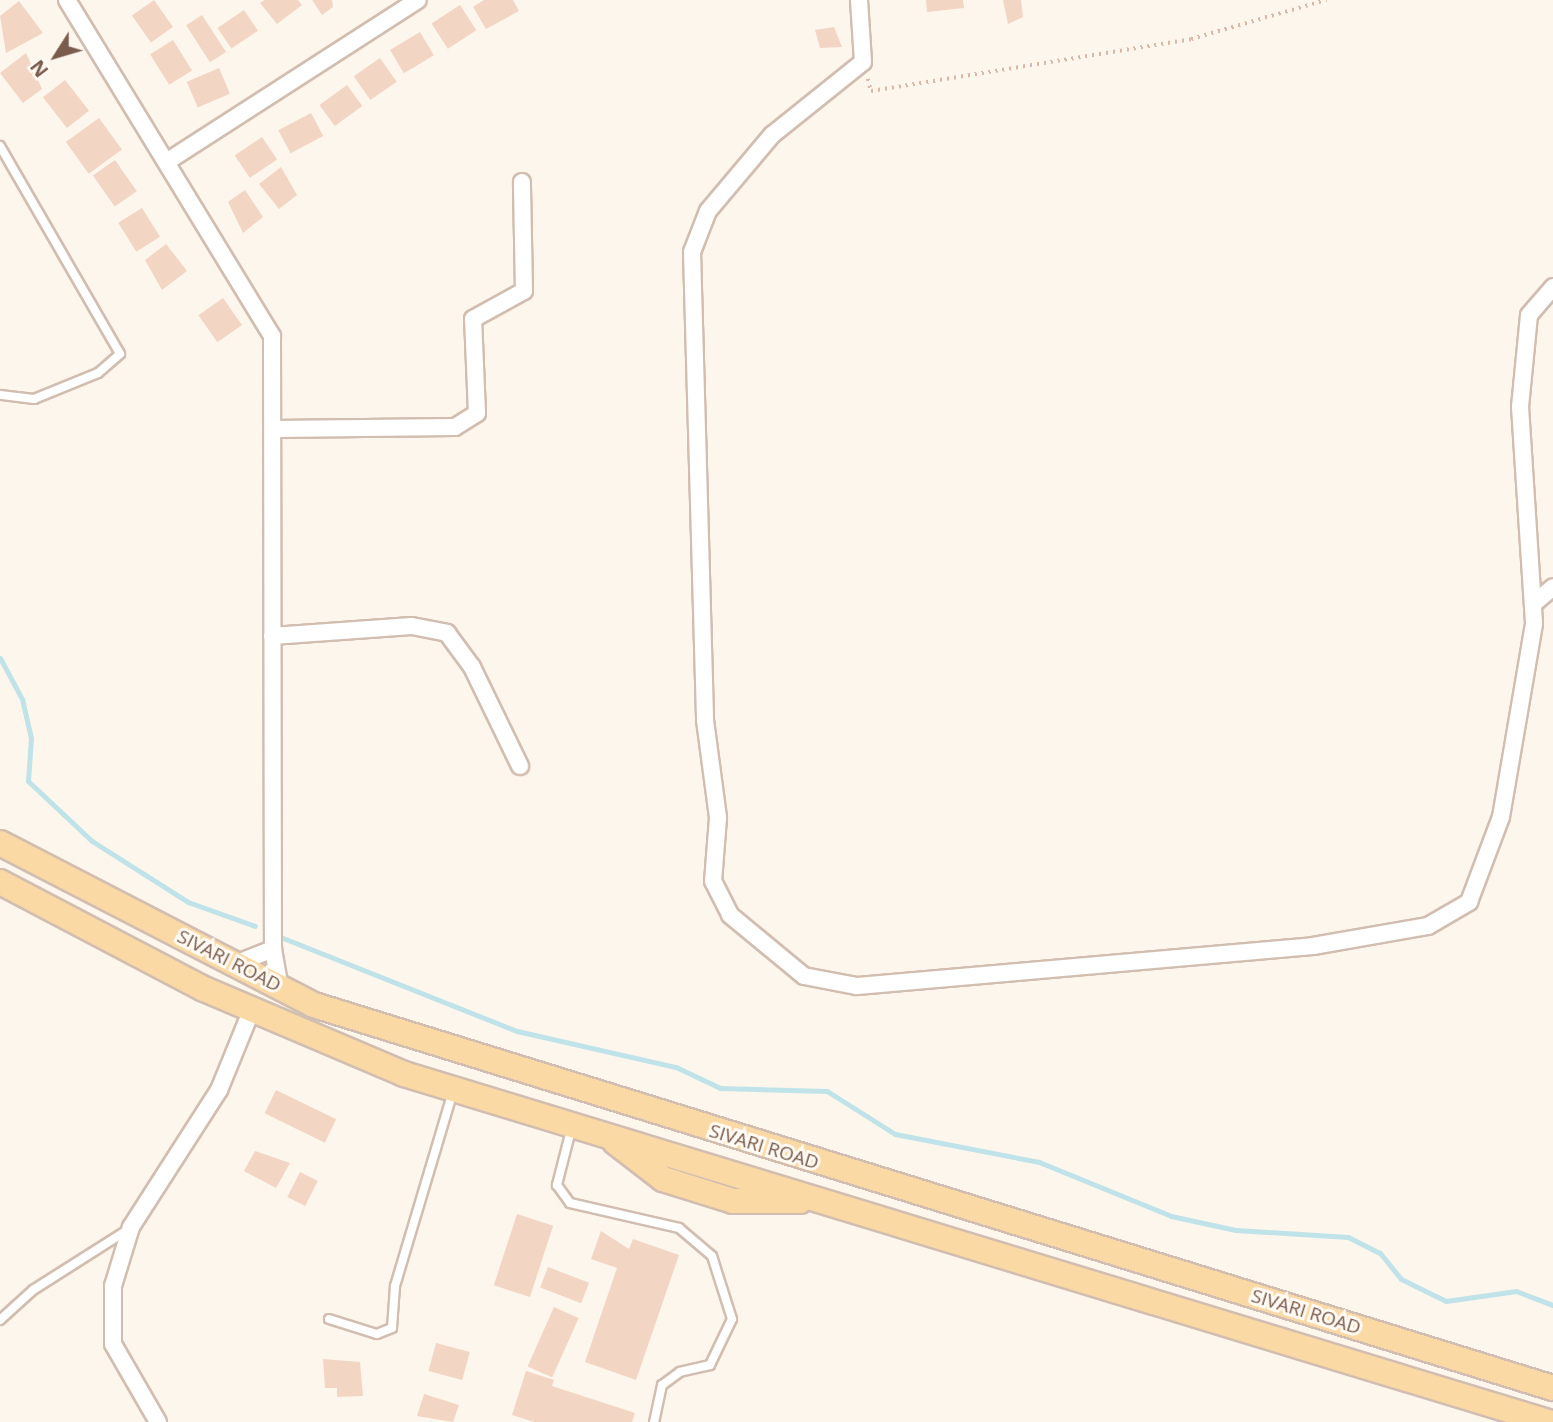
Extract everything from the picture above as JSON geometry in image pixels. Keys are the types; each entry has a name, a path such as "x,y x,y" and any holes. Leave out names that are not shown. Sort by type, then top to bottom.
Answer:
{"main road":[{"name":"SIVARI ROAD","path":"0,843 314,1004 574,1089 1553,1388"},
{"name":"SIVARI ROAD","path":"0,882 252,1009 453,1089 1548,1422"}],"street":[{"path":"67,0 168,161 272,336 274,949 281,987"},
{"path":"168,161 418,0"},
{"path":"859,0 863,62 772,135 708,211 692,252 705,720 719,818 713,881 730,915 804,976 857,986 1313,946 1428,926 1469,902 1501,817 1533,604 1520,407 1529,315 1553,286"},
{"path":"274,429 455,427 477,412 473,319 524,291 522,182"},
{"path":"1533,604 1553,587"},
{"path":"272,636 412,626 447,633 472,667 520,766"},
{"path":"235,964 274,949"},
{"path":"158,1422 113,1344 113,1286 131,1227 219,1090 252,1009"}],"lane":[{"path":"0,146 120,354 98,373 34,399 0,395"},
{"path":"329,1319 377,1334 392,1328 395,1286 453,1089"},
{"path":"573,1124 557,1185 570,1203 679,1227 712,1256 732,1319 710,1365 680,1372 662,1385 654,1422"},
{"path":"0,1320 33,1290 131,1227"}],"path":[{"path":"863,62 871,91 1191,39 1326,0"}],"building":[{"path":"154,0 173,27 151,43 132,15"},
{"path":"265,0 298,0 302,5 277,24 260,3"},
{"path":"312,0 332,0 333,7 322,15"},
{"path":"484,0 513,0 519,11 486,29 473,7"},
{"path":"926,0 963,0 964,8 927,12"},
{"path":"1003,0 1021,0 1023,17 1008,24"},
{"path":"19,1 43,33 6,53 0,16"},
{"path":"460,5 476,30 448,49 431,24"},
{"path":"244,10 258,31 231,49 217,28"},
{"path":"202,15 226,52 210,62 186,25"},
{"path":"834,27 842,47 820,48 815,30"},
{"path":"420,32 434,55 404,73 390,50"},
{"path":"173,40 192,71 169,85 150,54"},
{"path":"26,53 42,89 23,103 0,73"},
{"path":"380,58 397,82 370,100 354,76"},
{"path":"219,68 230,94 198,107 187,82"},
{"path":"65,80 89,111 67,128 43,97"},
{"path":"347,85 362,106 335,126 319,105"},
{"path":"311,113 323,136 291,153 278,130"},
{"path":"99,118 122,150 89,174 66,142"},
{"path":"262,137 277,159 250,178 235,155"},
{"path":"115,160 137,191 115,207 93,175"},
{"path":"281,167 297,195 279,209 259,184"},
{"path":"245,190 263,217 243,233 228,202"},
{"path":"142,208 160,237 136,252 118,223"},
{"path":"166,244 187,271 162,290 145,260"},
{"path":"223,298 242,325 217,342 198,315"},
{"path":"276,1090 336,1119 325,1143 265,1113"},
{"path":"255,1151 290,1163 276,1188 244,1171"},
{"path":"300,1172 318,1181 305,1206 287,1197"},
{"path":"517,1214 553,1226 530,1297 494,1285"},
{"path":"601,1231 629,1249 633,1239 679,1255 636,1380 585,1362 617,1268 591,1259"},
{"path":"548,1267 589,1283 581,1303 540,1288"},
{"path":"554,1307 579,1318 552,1377 528,1366"},
{"path":"436,1343 470,1352 462,1380 428,1371"},
{"path":"323,1359 360,1362 363,1396 337,1397 337,1388 325,1388"},
{"path":"526,1371 554,1380 552,1386 635,1413 632,1422 534,1422 512,1415"},
{"path":"424,1394 459,1405 453,1422 417,1416"}],"waterway":[{"path":"0,658 22,699 31,738 28,781 92,841 188,902 255,926"},
{"path":"283,938 517,1031 676,1067 720,1088 827,1091 895,1134 1039,1162 1171,1216 1236,1230 1348,1237 1380,1253 1401,1279 1446,1301 1516,1291 1553,1305"}]}
